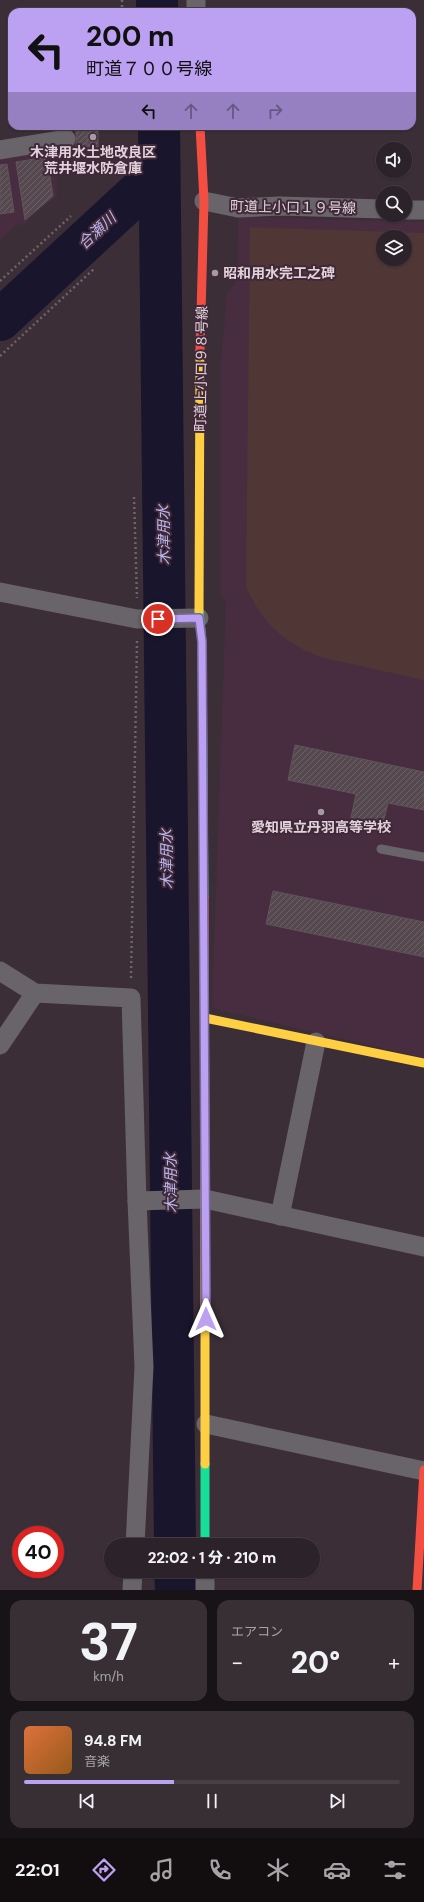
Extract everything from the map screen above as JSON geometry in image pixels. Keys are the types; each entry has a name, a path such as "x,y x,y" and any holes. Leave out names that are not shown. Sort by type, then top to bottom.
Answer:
{"street":[{"name":"町道上小口９８号線","path":"200,130 204,201 195,616 202,642 205,1018 205,1538"},
{"path":"0,150 66,139"},
{"name":"町道上小口１９号線","path":"204,201 238,208 279,206 376,209"},
{"path":"412,210 424,210"},
{"path":"0,592 141,619 195,616"},
{"path":"0,971 35,993 131,998 144,1367 135,1538"},
{"path":"0,1045 35,993"},
{"path":"205,1018 424,1063"},
{"path":"280,1216 316,1042"},
{"path":"137,1201 205,1200 424,1247"},
{"path":"206,1424 424,1471 417,1590"},
{"path":"132,1590 133,1578"},
{"path":"205,1578 205,1590"}],"lane":[{"path":"381,848 424,857"}],"path":[{"path":"0,281 71,216"},
{"path":"0,356 95,268"},
{"path":"131,998 141,619 134,497"}],"shaded area":[{"path":"56,150 57,196 32,216 23,226 19,222 0,240 0,159"},
{"name":"愛知県立丹羽高等学校","path":"238,217 376,221 376,222 424,222 424,1058 212,1008 226,601 221,595 221,363 227,293 237,281"},
{"path":"250,227 376,231 376,266 412,266 412,233 424,233 424,680 324,658 310,653 287,640 277,632 260,612 246,587"}],"building":[{"name":"木津用水土地改良区 荒井堰水防倉庫","path":"76,130 87,130 87,147 76,147"},
{"name":"木津用水土地改良区 荒井堰水防倉庫","path":"87,130 98,130 98,147 87,147"},
{"path":"47,157 53,196 25,220 16,162"},
{"path":"7,164 14,212 0,214 0,165"},
{"path":"295,745 424,772 424,810 388,803 382,828 350,822 356,794 288,780"},
{"path":"273,891 424,922 424,957 266,924"}],"waterway":[{"name":"合瀬川","path":"157,0 157,8"},
{"name":"木津用水","path":"159,130 175,1538"},
{"name":"合瀬川","path":"0,320 159,173"},
{"name":"木津用水","path":"175,1578 176,1590"}],"traffic: fast":[{"path":"199,611 202,642 204,897"},
{"path":"205,1464 205,1538"}],"traffic: slow":[{"path":"199,611 200,351"},
{"path":"205,1018 424,1063"},
{"path":"205,1156 205,1464"}],"traffic: jam":[{"path":"200,130 204,201 200,351"},
{"path":"204,897 205,1156"},
{"path":"417,1590 424,1470"}],"place":[{"name":"木津用水土地改良区 荒井堰水防倉庫","path":"93,137"},
{"name":"昭和用水完工之碑","path":"215,273"},
{"name":"愛知県立丹羽高等学校","path":"321,812"}],"route":[{"path":"158,619 199,618 202,642 206,1319"}]}
